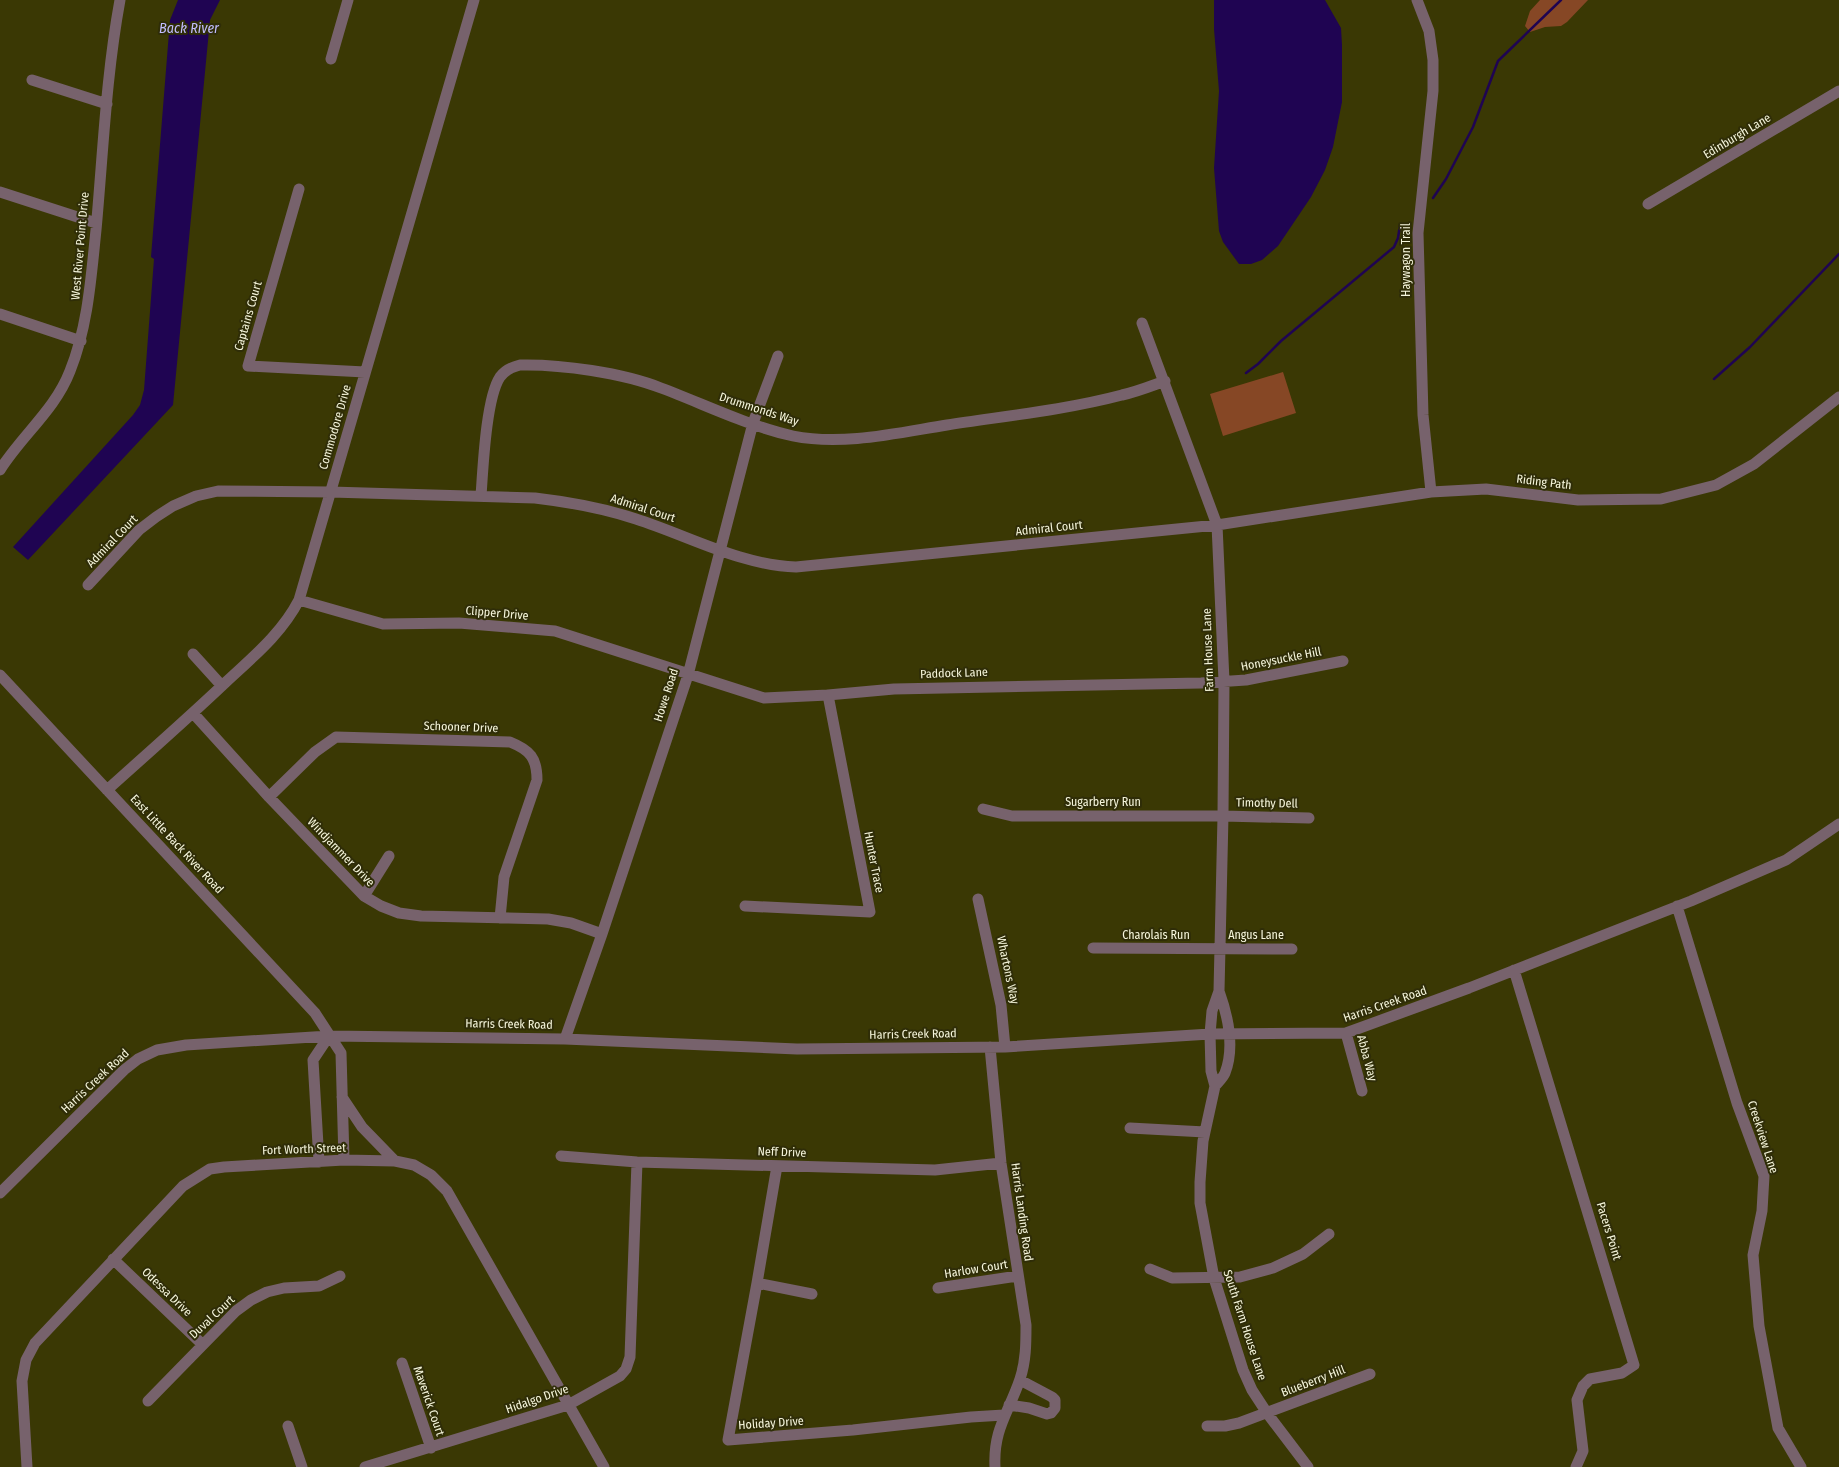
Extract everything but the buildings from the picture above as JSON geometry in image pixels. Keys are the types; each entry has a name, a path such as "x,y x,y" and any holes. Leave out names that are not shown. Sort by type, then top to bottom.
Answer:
{"street":[{"name":"West River Point Drive","path":"0,470 55,399 70,373 81,340 88,305 107,104 120,0"},
{"path":"331,58 348,0"},
{"name":"Commodore Drive","path":"107,790 274,637 290,618 300,600 474,0"},
{"name":"Haywagon Trail","path":"1417,0 1429,31 1434,67 1418,233 1423,415 1431,492"},
{"path":"32,80 107,104"},
{"name":"Edinburgh Lane","path":"1648,204 1839,91"},
{"name":"Captains Court","path":"299,189 248,366 365,372"},
{"path":"0,192 96,223"},
{"path":"0,314 81,340"},
{"name":"Farm House Lane","path":"1142,323 1217,524 1224,681 1223,816 1218,991 1212,1011 1210,1034"},
{"name":"Howe Road","path":"565,1039 602,934 688,674 753,424 778,356"},
{"name":"Drummonds Way","path":"481,496 485,445 493,395 501,376 512,367 546,366 628,378 659,387 753,424 793,436 828,440 864,438 1078,405 1123,395 1165,381"},
{"name":"Riding Path","path":"1217,524 1431,492 1486,489 1578,500 1661,499 1716,485 1754,464 1839,397"},
{"name":"Admiral Court","path":"88,585 139,530 173,506 196,496 218,491 535,498 584,505 637,519 762,564 796,567 1217,524"},
{"name":"Clipper Drive","path":"300,600 383,624 458,623 555,631 688,674"},
{"path":"193,654 222,686"},
{"name":"Honeysuckle Hill","path":"1224,681 1246,680 1343,661"},
{"name":"Paddock Lane","path":"688,674 764,698 894,689 1224,681"},
{"name":"East Little Back River Road","path":"0,675 315,1013 329,1036 342,1052 344,1160"},
{"name":"Hunter Trace","path":"746,906 870,912 828,695"},
{"name":"Windjammer Drive","path":"193,713 364,896 381,906 399,913 421,916 548,919 571,923 602,934"},
{"name":"Schooner Drive","path":"269,796 315,752 336,737 510,742 521,747 530,754 537,766 537,780 504,877 500,918"},
{"name":"Sugarberry Run","path":"983,809 1012,816 1223,816"},
{"name":"Timothy Dell","path":"1223,816 1310,818"},
{"name":"Harris Creek Road","path":"0,1192 92,1101 138,1059 157,1050 186,1045 329,1036 565,1039 797,1049 1005,1047 1210,1034 1346,1033 1677,906 1786,860 1839,824"},
{"path":"364,896 390,856"},
{"name":"Whartons Way","path":"978,899 1001,1005 1005,1047"},
{"name":"Creekview Lane","path":"1677,906 1738,1103 1764,1176 1762,1211 1753,1255 1759,1326 1778,1428 1801,1467"},
{"name":"Charolais Run","path":"1093,948 1219,949"},
{"name":"Angus Lane","path":"1219,949 1292,949"},
{"name":"Pacers Point","path":"1514,970 1634,1365 1622,1373 1590,1379 1583,1386 1577,1400 1583,1451 1576,1467"},
{"name":"Farm House Lane","path":"1218,991 1227,1014 1229,1034"},
{"name":"Abba Way","path":"1346,1033 1362,1090"},
{"name":"South Farm House Lane","path":"1210,1034 1211,1071 1215,1086"},
{"name":"South Farm House Lane","path":"1229,1034 1229,1051 1224,1074 1215,1086 1205,1132 1201,1160 1200,1203 1214,1278 1243,1370 1252,1390 1266,1412 1308,1467"},
{"path":"319,1162 314,1060 329,1036"},
{"name":"Harris Landing Road","path":"990,1047 1001,1163 1026,1325 1026,1343 1020,1380 1006,1410 996,1441 995,1467"},
{"path":"342,1097 362,1127 395,1161"},
{"path":"1130,1128 1205,1132"},
{"name":"Neff Drive","path":"561,1156 637,1162 935,1170 1001,1163"},
{"name":"Fort Worth Street","path":"27,1467 22,1381 26,1360 34,1343 183,1186 210,1169 240,1165 344,1160 395,1161 414,1165 431,1175 448,1192 604,1467"},
{"name":"Hidalgo Drive","path":"365,1467 568,1405 620,1376 626,1369 630,1357 637,1162"},
{"name":"Holiday Drive","path":"776,1166 728,1440 853,1430 1006,1410"},
{"path":"1150,1269 1172,1278 1240,1277 1273,1268 1303,1254 1329,1234"},
{"name":"Odessa Drive","path":"114,1259 202,1344"},
{"name":"Duval Court","path":"148,1401 236,1311 258,1296 284,1288 319,1286 340,1276"},
{"name":"Harlow Court","path":"938,1288 1018,1276"},
{"path":"757,1283 812,1294"},
{"name":"Maverick Court","path":"402,1363 431,1448"},
{"name":"Blueberry Hill","path":"1207,1426 1232,1425 1370,1374"},
{"path":"1006,1410 1024,1407 1047,1414 1051,1413 1055,1408 1055,1400 1052,1397 1020,1380"},
{"path":"288,1426 302,1467"}],"shaded area":[{"path":"1540,0 1588,0 1561,26 1545,27 1530,32 1525,26 1530,11"},
{"path":"1283,372 1296,413 1223,436 1210,394"}],"water":[{"name":"Back River","path":"178,0 220,0 210,20 173,405 28,560 13,547 140,405 144,390 154,259 151,257 170,20"},
{"path":"1214,0 1325,0 1341,28 1342,102 1333,147 1325,170 1311,197 1278,246 1262,260 1251,264 1239,264 1223,242 1219,231 1214,168 1219,91 1214,29"}],"waterway":[{"path":"1433,198 1446,179 1473,127 1498,61 1561,0"},
{"path":"1246,373 1281,341 1394,247 1400,225"},
{"path":"1714,379 1750,347 1839,254"}]}
